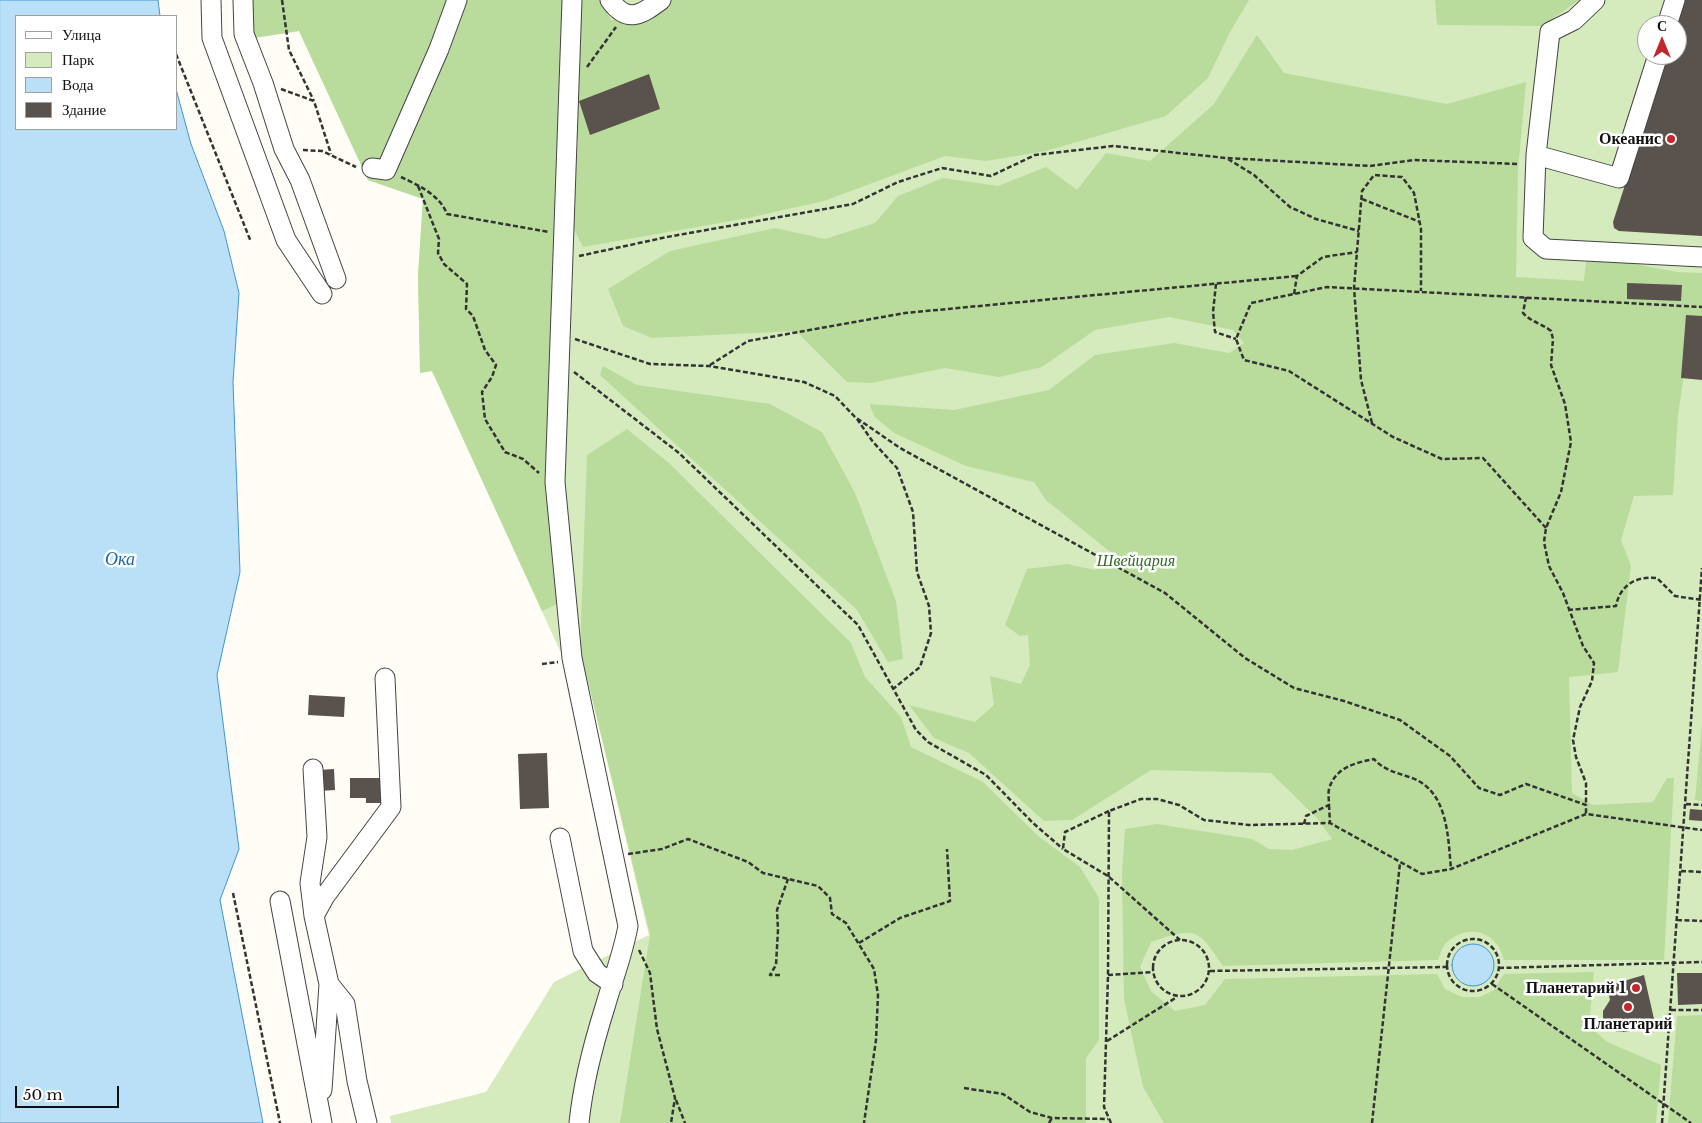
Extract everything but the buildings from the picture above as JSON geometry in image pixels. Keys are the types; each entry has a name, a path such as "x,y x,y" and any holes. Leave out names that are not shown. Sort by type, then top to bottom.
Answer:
{"street":[{"path":"211,0 212,38 286,240 322,294"},
{"path":"243,0 244,34 263,83 284,150 300,180 336,278"},
{"path":"379,169 439,49 457,0"},
{"path":"572,0 556,482 572,658 628,926 623,956 583,1088 579,1123"},
{"path":"610,0 616,8 625,14 635,15 661,0"},
{"path":"1595,0 1574,20 1550,32 1529,159 1534,238 1546,249 1702,257"},
{"path":"1671,15 1675,0"},
{"path":"1529,159 1619,178 1655,65"},
{"path":"314,916 324,896 391,807 385,678"},
{"path":"313,769 317,837 310,883 314,916 330,984 322,1121"},
{"path":"560,838 583,951 597,973 613,984"},
{"path":"280,901 322,1121"},
{"path":"330,984 345,1004 357,1081 367,1123"}],"path":[{"path":"282,0 289,50 314,101 331,154"},
{"path":"586,68 625,14"},
{"path":"178,59 251,242"},
{"path":"263,83 314,101"},
{"path":"563,260 667,237 853,204 898,182 942,168 990,176 1035,155 1113,146 1226,158 1370,166 1414,160 1529,159"},
{"path":"284,150 322,151 331,154 348,165 360,169 379,169 418,186 443,204 447,214 564,234"},
{"path":"1226,158 1254,175 1290,207 1316,218 1359,231"},
{"path":"1372,424 1360,380 1354,288 1362,191 1374,175 1402,177 1414,193 1420,222 1422,291"},
{"path":"418,186 439,239 438,253 444,264 467,284 466,309 473,316 485,350 496,365 492,377 482,392 485,419 506,452 523,459 538,472 556,482"},
{"path":"1362,199 1420,222"},
{"path":"709,366 748,341 905,313 1297,276 1323,256 1357,252"},
{"path":"1294,294 1297,276"},
{"path":"1216,284 1213,312 1215,332 1236,339"},
{"path":"1546,528 1483,458 1442,459 1393,437 1289,371 1244,360 1236,339 1251,303 1327,287 1702,307"},
{"path":"1526,297 1523,313 1530,321 1542,324 1551,331 1553,339 1551,365 1565,404 1572,442 1561,492 1546,528 1544,542 1546,555 1568,610 1583,646 1594,663 1592,680 1580,707 1573,740 1576,757 1586,783 1586,814"},
{"path":"560,334 650,364 709,366 804,382 835,396 856,417 900,448 1165,593 1246,658 1294,688 1344,701 1400,720 1450,756 1479,788 1500,795 1526,784 1586,805"},
{"path":"559,361 679,452 858,625 916,730 928,742 986,775 1033,824 1063,849 1108,876 1180,940 1198,945 1205,952 1210,971 1202,988 1186,996 1177,996 1161,988 1153,972 1153,963 1162,947 1180,940"},
{"path":"856,417 873,442 897,468 913,512 917,572 929,606 931,633 920,667 893,689"},
{"path":"1662,1123 1702,568"},
{"path":"1568,610 1616,606 1618,595 1625,586 1643,577 1657,578 1675,596 1701,600"},
{"path":"542,664 563,661"},
{"path":"1330,823 1328,791 1336,774 1354,763 1374,759 1380,766 1420,781 1436,796 1447,830 1451,869"},
{"path":"1063,849 1065,832 1109,811 1141,799 1157,799 1178,805 1204,820 1249,825 1330,823 1422,874 1451,869 1586,814 1702,830"},
{"path":"1686,804 1702,805"},
{"path":"1304,824 1306,816 1329,805"},
{"path":"1109,811 1108,974 1104,1107 1111,1123"},
{"path":"614,856 662,849 688,839 748,862 764,873 818,886 830,898 832,914 846,923 874,969 878,995 876,1040 864,1123"},
{"path":"859,943 900,918 950,901 947,849"},
{"path":"1372,1123 1400,863"},
{"path":"1681,871 1702,872"},
{"path":"780,975 770,975 776,965 777,910 788,879"},
{"path":"233,893 280,1123"},
{"path":"1677,920 1702,921"},
{"path":"628,926 650,973 657,1029 675,1098 685,1123"},
{"path":"1473,939 1489,945 1498,959 1499,968 1492,984 1476,992 1459,989 1448,975 1446,967 1451,950 1465,940 1473,939"},
{"path":"1499,968 1702,962"},
{"path":"1210,971 1446,967"},
{"path":"1108,974 1153,972"},
{"path":"1492,984 1692,1123"},
{"path":"1106,1042 1177,996"},
{"path":"1671,1010 1702,1010"},
{"path":"964,1088 1003,1094 1030,1112 1052,1118 1108,1119"},
{"path":"671,1123 675,1098"},
{"path":"1049,1123 1052,1118"}],"green space":[{"name":"Швейцария","path":"252,0 1702,0 1702,1123 391,1123 390,1116 486,1092 554,982 649,935 580,649 561,653 432,371 420,373 418,276 423,199 368,180 299,31 254,38"},
{"path":"252,0 600,0 611,20 645,20 671,0 1249,0 1229,34 1208,78 1166,116 1046,151 986,161 945,156 824,201 748,218 583,247 573,227 578,141 561,140 545,472 557,604 542,611 432,371 420,373 418,276 423,199 368,180 299,31 254,38"},
{"path":"1435,0 1579,0 1542,26 1437,25"},
{"path":"1257,35 1284,73 1447,104 1526,82 1518,170 1516,277 1584,281 1586,261 1630,263 1677,272 1702,273 1702,321 1692,321 1678,415 1673,495 1634,496 1621,540 1631,566 1618,672 1569,677 1572,793 1593,805 1653,802 1667,778 1674,778 1664,960 1504,960 1500,950 1489,937 1473,932 1464,933 1446,943 1438,960 1223,966 1200,937 1186,933 1151,942 1140,967 1151,991 1175,1011 1205,1005 1225,979 1437,974 1445,989 1462,997 1480,997 1494,990 1504,974 1594,972 1589,1026 1607,1042 1661,1065 1656,1123 1164,1123 1143,1087 1124,999 1122,874 1125,829 1157,824 1252,839 1269,849 1292,850 1332,839 1317,818 1271,773 1151,770 1072,820 1044,821 969,753 934,738 909,705 975,722 994,705 990,676 1021,684 1030,665 1028,635 1020,636 1005,625 1027,569 1067,564 1095,570 1114,555 1046,500 1034,482 966,466 894,433 875,417 869,404 954,410 1049,390 1095,355 1174,343 1229,353 1244,343 1233,330 1169,317 1095,330 1042,367 999,377 945,368 871,383 847,382 796,331 652,338 623,326 608,289 670,251 775,228 825,239 875,223 898,196 943,178 998,186 1046,167 1077,190 1106,153 1150,161 1214,104"},
{"path":"603,366 637,385 770,404 822,432 855,493 896,601 903,659 888,662 857,610 600,375"},
{"path":"627,429 670,464 851,643 865,677 901,717 911,747 983,782 1037,835 1080,867 1099,898 1099,1040 1086,1058 1086,1123 620,1123 650,935 580,649 587,455"},
{"path":"1702,724 1702,801 1695,800"},
{"path":"1702,1015 1702,1123 1668,1123 1677,1016"}],"water":[{"name":"Ока","path":"0,0 158,0 160,15 15,15 15,130 178,130 178,96 191,144 224,231 239,293 233,382 240,572 217,675 239,849 220,900 263,1123 0,1123"},
{"path":"1477,944 1485,947 1491,953 1494,965 1491,977 1485,983 1469,986 1461,983 1455,977 1452,961 1455,953 1461,947"}],"place":[{"name":"Океанис","path":"1671,139"},
{"name":"Планетарий 1","path":"1636,988"},
{"name":"Планетарий","path":"1628,1007"}]}
